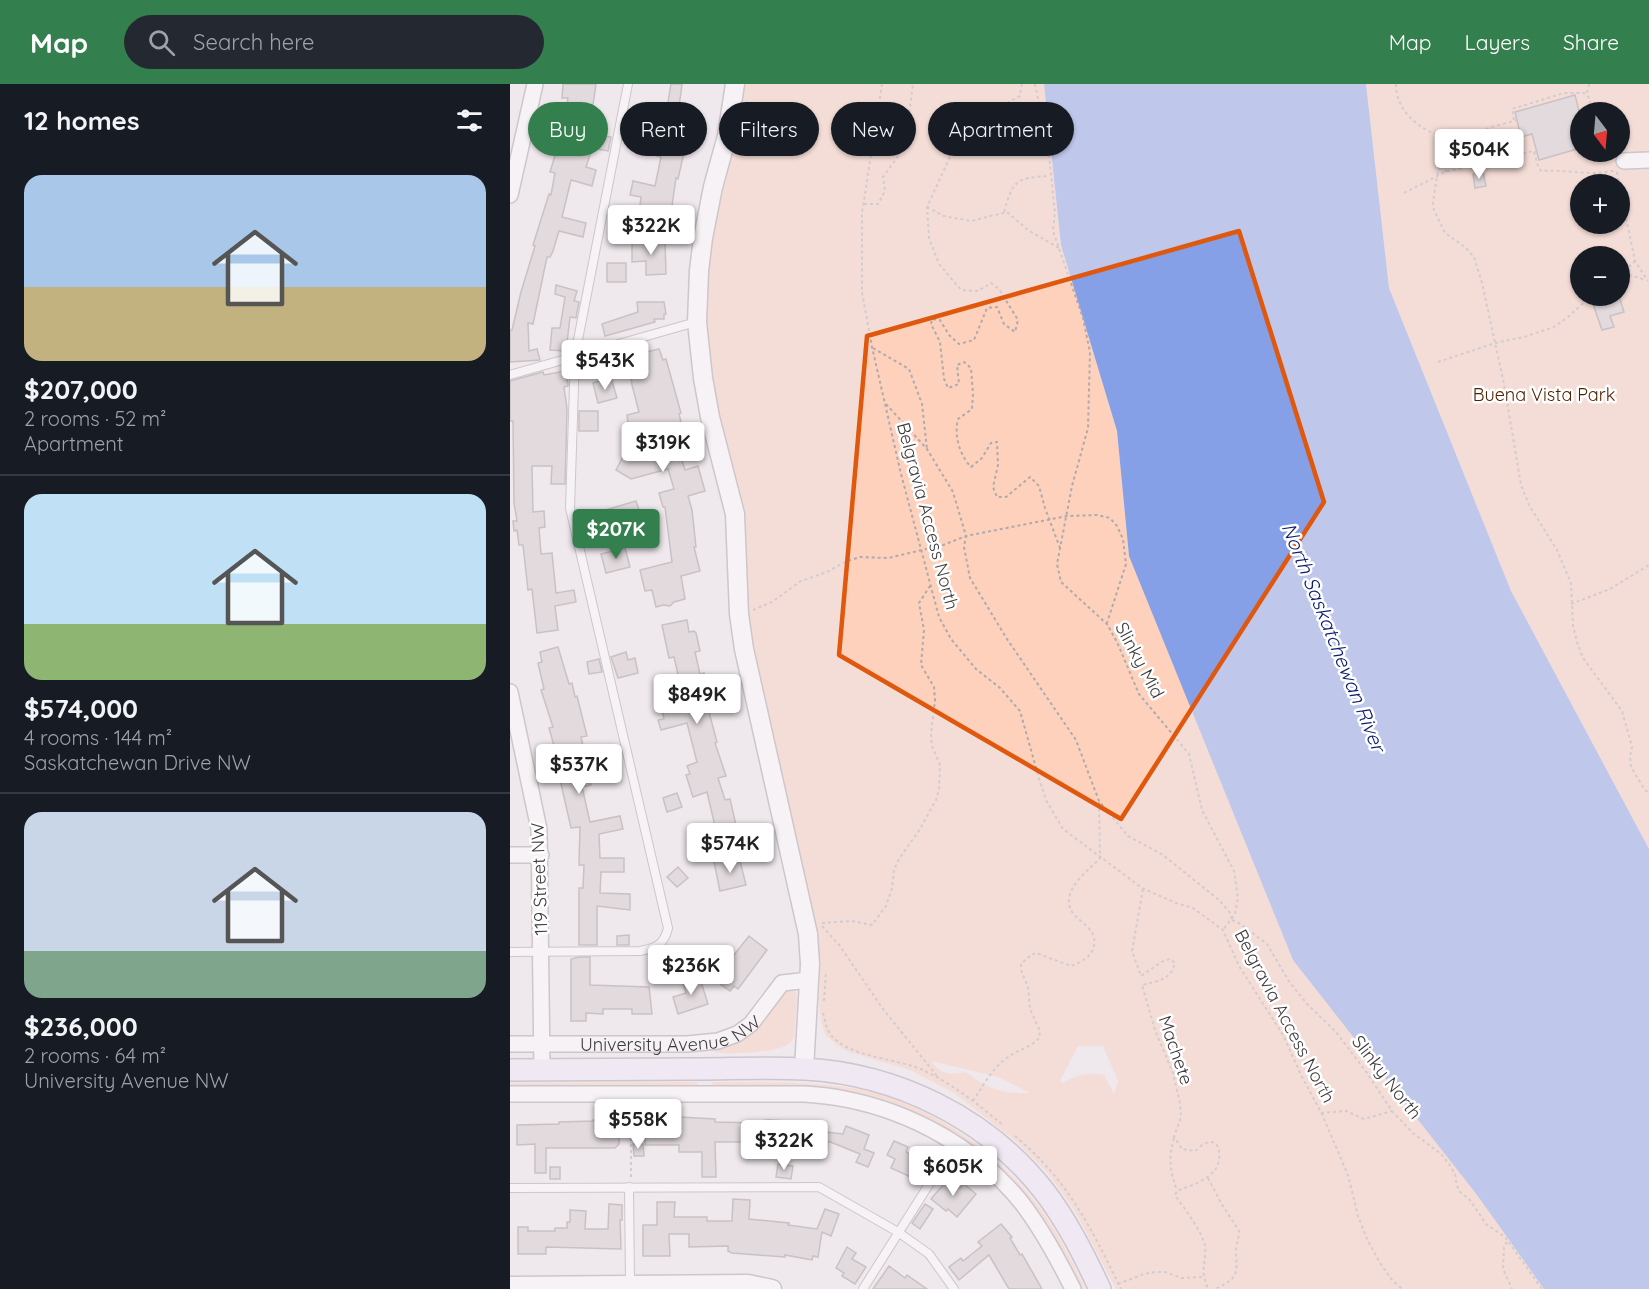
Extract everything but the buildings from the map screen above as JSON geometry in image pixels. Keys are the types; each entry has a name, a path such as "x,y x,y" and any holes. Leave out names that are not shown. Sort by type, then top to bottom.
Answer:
{"main road":[{"name":"University Avenue NW","path":"510,1070 804,1069 857,1076 886,1083 921,1096 957,1115 988,1136 1030,1175 1055,1207 1109,1287"}],"street":[{"path":"510,195 535,84"},
{"path":"735,84 727,136 713,187 703,238 697,322 710,417 735,514 739,614 744,649 808,934 809,980 804,1069"},
{"path":"1630,161 1649,160"},
{"name":"119 Street NW","path":"510,692 535,802 541,855 542,1070"},
{"path":"510,855 541,855"},
{"name":"University Avenue NW","path":"510,1044 687,1044 718,1041 737,1034 751,1024 783,983 809,980"},
{"path":"705,1069 706,1093"},
{"path":"510,1094 804,1094 844,1098 880,1108 913,1120 955,1143 994,1174 1020,1202 1042,1232 1073,1289"},
{"path":"510,1286 630,1287 748,1284 772,1289"}],"lane":[{"path":"510,952 640,951 657,948 665,939 668,928 570,508 575,355 628,84"},
{"path":"510,375 697,322"},
{"path":"863,1289 955,1143"},
{"path":"630,1187 630,1287"},
{"path":"510,1188 819,1187 898,1232 929,1254 954,1289"}],"path":[{"name":"Belgravia Access North","path":"882,84 863,204 862,292 884,402 939,617 951,639 976,669 1000,688 1020,711 1047,802 1063,829 1143,889 1193,908 1223,930 1239,966 1283,1035 1322,1113 1348,1176 1358,1216 1367,1239 1386,1272 1402,1289"},
{"path":"863,204 879,204 884,196 883,177 897,158 907,131 913,84"},
{"path":"1022,84 1020,96 1010,102 1006,126 998,127 988,107 980,108 950,157 927,207 929,238 939,264 961,290 978,291 991,283 999,289 1018,320 1015,332 1004,324 997,307 987,308 974,340 959,344 949,335 940,320 932,319 931,324 940,342 944,379 948,388 959,384 957,365 964,362 971,368 972,409 958,419 956,430 963,459 971,467 982,458 991,443 997,442 998,465 993,487 997,497 1006,497 1030,477 1039,486 1060,549"},
{"name":"Slinky Mid","path":"1035,84 1048,145 1054,212 1053,231 1083,318 1090,352 1088,428 1072,486 1057,564 1061,582 1107,624 1139,694 1189,754 1202,810 1234,871 1238,898 1232,920"},
{"path":"1396,84 1396,92 1402,107 1414,123 1428,132 1444,137 1447,144 1437,176 1434,210 1445,233 1465,247 1474,257 1482,283 1506,395 1521,485 1529,505 1557,550 1571,583 1573,625 1583,658 1622,711 1632,747 1631,767 1649,793"},
{"path":"1589,84 1587,93 1590,102"},
{"path":"1445,172 1465,145 1481,130 1515,120 1512,109 1564,93 1587,93"},
{"path":"1465,145 1520,130"},
{"path":"1404,193 1445,172 1535,151 1541,171 1563,170 1585,174 1617,170 1618,174"},
{"path":"1004,212 1010,193 1019,180 1050,176"},
{"path":"927,207 944,216 971,221 1004,212"},
{"path":"1004,212 1059,248"},
{"path":"1629,234 1635,261 1649,281"},
{"path":"1630,266 1635,261"},
{"path":"1630,276 1649,281"},
{"path":"1438,362 1554,327 1580,306"},
{"path":"872,347 909,369 922,404 927,449"},
{"path":"884,402 927,449 953,492 966,536 964,548 970,578 1007,639 1076,740 1099,801 1128,836 1164,855 1219,900 1230,913 1232,920 1223,930"},
{"path":"753,610 772,602 801,581 860,557 888,558 944,546 966,536 1067,516 1097,515 1110,518 1117,526 1123,539 1126,564 1107,624"},
{"path":"1571,604 1610,589 1649,565"},
{"path":"819,923 852,921 872,925 876,922 886,906 899,858 916,837 936,800 941,777 931,734 934,687 921,665 924,630 919,603 930,586"},
{"path":"973,1101 995,1068 1010,1056 1035,1043 1040,1037 1030,1009 1028,987 1021,964 1036,953 1071,966 1087,958 1093,951 1095,937 1072,911 1069,904 1070,895 1076,883 1100,858 1099,801"},
{"path":"1142,985 1170,976 1174,960 1162,961 1141,976 1132,951 1143,889"},
{"name":"Slinky North","path":"1232,920 1253,932 1266,944 1290,983 1308,1005 1336,1032 1367,1073 1392,1112 1413,1133 1441,1154 1455,1174 1460,1191 1470,1200 1486,1224 1505,1237 1542,1289"},
{"path":"819,923 822,933"},
{"path":"819,923 840,946 883,1009 939,1078"},
{"name":"Machete","path":"1141,976 1155,1030 1173,1073 1180,1103 1181,1117 1169,1154 1170,1169 1177,1191"},
{"path":"630,1187 631,1093"},
{"path":"1322,1113 1346,1111 1364,1119 1392,1112"},
{"path":"1174,1137 1182,1149 1195,1152 1204,1143 1211,1142 1218,1147 1221,1153 1215,1170 1193,1185 1177,1191 1175,1195 1204,1246 1203,1277 1208,1289"},
{"path":"1207,1176 1239,1231 1236,1250 1238,1267 1234,1278 1215,1289"},
{"path":"1507,1242 1504,1247 1503,1269 1512,1289"},
{"path":"1109,1287 1155,1272 1165,1272 1182,1278 1203,1277"}],"highlighted area":[{"path":"1239,231 1324,502 1121,819 839,655 867,336"}],"green space":[{"path":"745,84 1044,84 1046,102 928,102 928,156 1052,156 1061,245 1117,431 1129,556 1477,1195 1544,1289 1116,1289 1075,1211 1048,1173 1017,1142 954,1093 910,1070 849,1052 826,1036 819,1008 820,961 815,925 751,633 742,501 712,379 708,345 707,294 711,252 731,156 819,156 819,102 742,102","holes":["1078,1046 1103,1046 1118,1081 1114,1094 1104,1075 1083,1074 1064,1083 1060,1081","931,1061 998,1077 1030,1093 1012,1093 996,1089 981,1083 966,1072 950,1074 942,1071"]},
{"name":"Buena Vista Park","path":"1366,84 1649,84 1649,849 1511,591 1389,288"},
{"path":"789,989 796,992 797,998 794,1037 788,1044 777,1049 759,1052 714,1052 716,1047 781,993"},
{"path":"698,1082 697,1087 510,1088 510,1083"},
{"path":"713,1082 796,1083 845,1087 902,1102 929,1114 955,1129 979,1147 1023,1187 1054,1229 1085,1289 1079,1289 1030,1204 906,1111 714,1087"}],"water":[{"name":"North Saskatchewan River","path":"1044,84 1366,84 1389,288 1511,591 1649,849 1649,1289 1544,1289 1477,1195 1293,960 1129,556 1117,431 1061,245 1052,156 1074,156 1074,102 1046,102"}]}
